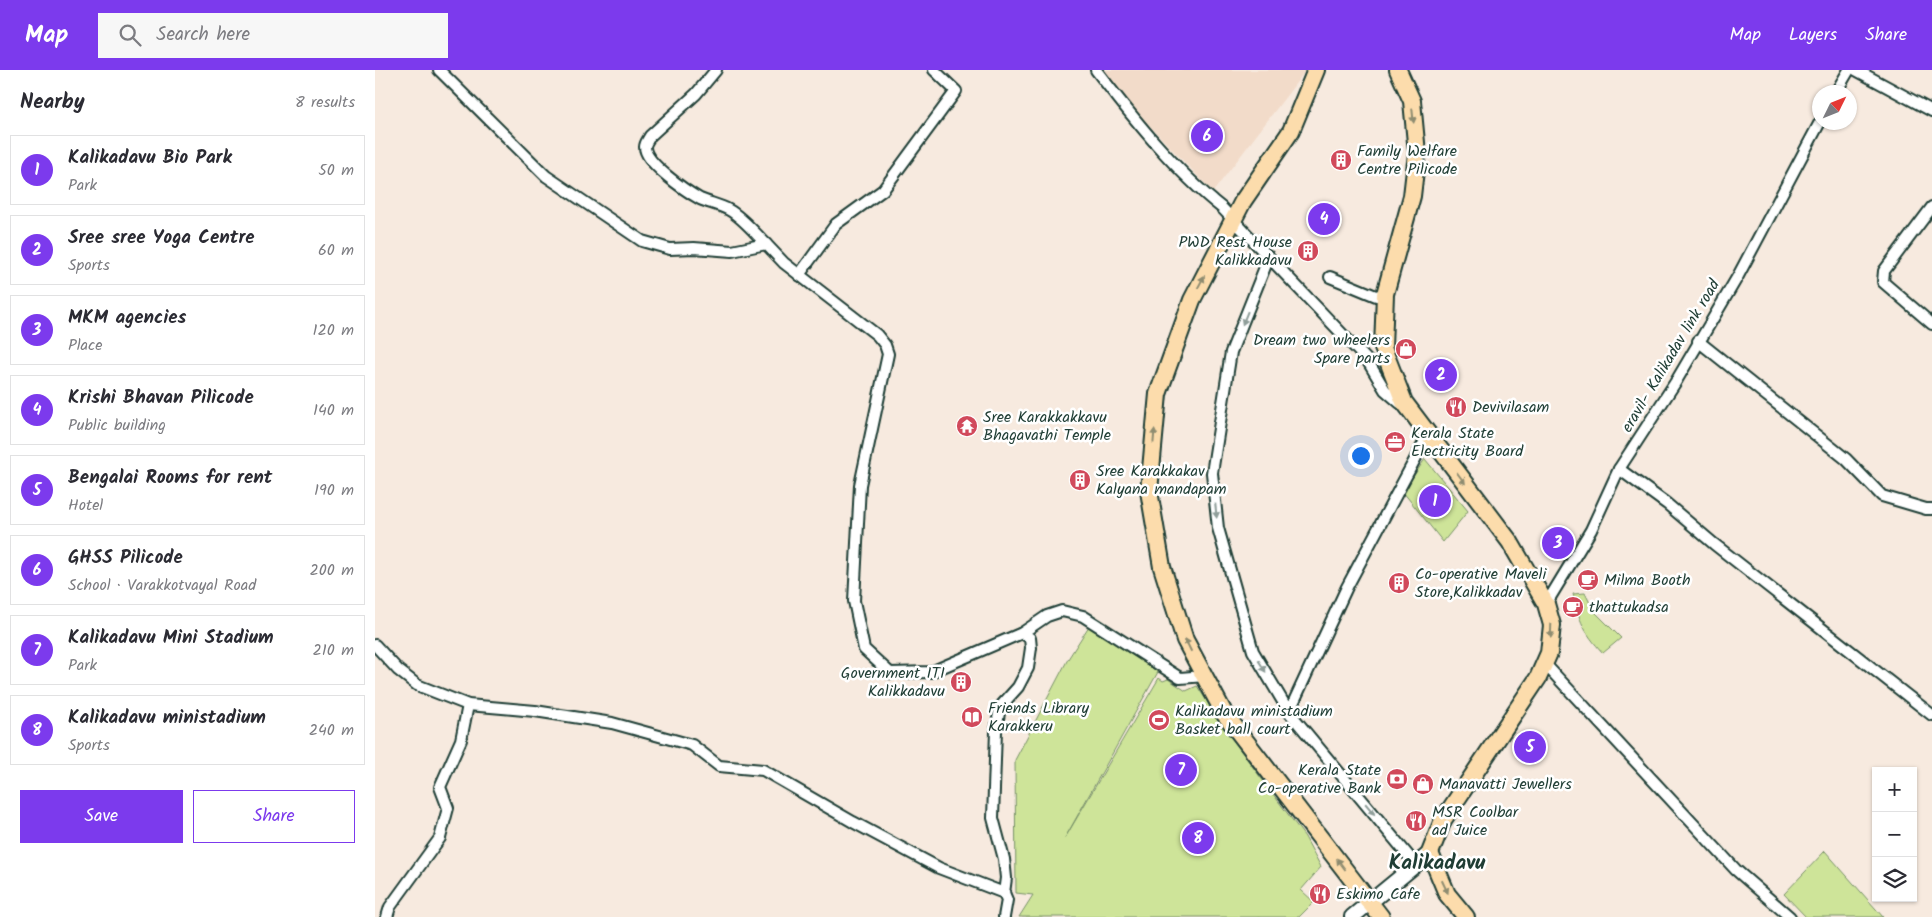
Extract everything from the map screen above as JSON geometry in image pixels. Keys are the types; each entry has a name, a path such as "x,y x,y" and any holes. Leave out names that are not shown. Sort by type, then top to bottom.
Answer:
{"highway":[{"path":"1316,70 1291,131 1243,201 1192,300 1158,394 1149,491 1162,567 1185,640 1225,713 1369,904 1381,917"},
{"path":"1398,70 1412,102 1417,154 1412,196 1385,294 1383,348 1404,402 1510,542 1546,604 1552,625 1549,653 1545,664 1443,820 1430,854 1447,894 1466,917"}],"main road":[{"path":"1352,917 1430,854"}],"street":[{"path":"439,70 546,176 642,241 670,249 694,248 732,251 766,244"},
{"path":"716,70 696,94 650,136 645,145 645,150 655,165 684,188 700,199 728,209 740,217 799,275 877,335 885,345 888,354 860,485 854,601 863,649 890,673 931,672 1023,633 1033,624 1062,611 1083,616 1180,678 1205,676"},
{"path":"799,275 836,224 883,190 956,91 934,70"},
{"path":"1096,70 1121,102 1200,190 1234,220 1367,360 1385,390 1400,403 1404,402"},
{"path":"1839,85 1849,70"},
{"path":"1856,70 1932,111"},
{"name":"eravil- Kalikadav link road","path":"1546,604 1591,530 1619,469 1675,383 1738,276 1816,130"},
{"path":"1932,207 1884,271 1883,282 1932,324"},
{"path":"1269,256 1231,352 1212,473 1218,528 1253,651 1289,712 1416,865"},
{"path":"1330,277 1377,296 1385,294"},
{"path":"1698,341 1846,460 1883,496 1925,509 1932,509"},
{"path":"1289,712 1355,570 1428,435"},
{"path":"1619,469 1667,504 1714,544 1932,715"},
{"path":"1004,917 1007,900 1004,893 1006,878 1004,859 993,818 997,731 1000,708 1018,687 1028,668 1031,648 1030,638 1023,633"},
{"path":"375,645 398,670 417,686 468,705 535,711 612,722 691,745 719,766 763,770 853,822 939,868 1004,893"},
{"path":"1545,664 1736,870 1790,917"},
{"path":"387,917 389,907 440,838 447,808 441,787 461,740 468,705"}],"shaded area":[{"path":"1099,70 1306,70 1213,192 1105,79"}],"green space":[{"path":"1425,459 1468,511 1443,542 1403,492"},
{"path":"1585,593 1594,611 1621,638 1603,653 1583,626 1578,612 1573,594"},
{"path":"1089,626 1158,672 1065,838 1159,678 1163,681 1168,679 1186,691 1197,686 1232,739 1305,837 1321,867 1301,890 1314,902 1299,917 1019,917 1033,895 1016,893 1015,760 1068,659"},
{"path":"1825,851 1883,917 1806,917 1784,894"}],"place":[{"name":"GHSS Pilicode","path":"1207,136"},
{"name":"Family Welfare Centre Pilicode","path":"1341,160"},
{"name":"Krishi Bhavan Pilicode","path":"1324,219"},
{"name":"PWD Rest House Kalikkadavu","path":"1308,251"},
{"name":"Dream two wheelers Spare parts","path":"1406,349"},
{"name":"Sree sree Yoga Centre","path":"1441,375"},
{"name":"Devivilasam","path":"1456,407"},
{"name":"Sree Karakkakkavu Bhagavathi Temple","path":"967,426"},
{"name":"Kerala State Electricity Board","path":"1395,442"},
{"name":"Sree Karakkakav Kalyana mandapam","path":"1080,480"},
{"name":"Kalikadavu Bio Park","path":"1435,501"},
{"name":"MKM agencies","path":"1558,543"},
{"name":"Milma Booth","path":"1588,580"},
{"name":"Co-operative Maveli Store,Kalikkadav","path":"1399,583"},
{"name":"thattukadsa","path":"1573,607"},
{"name":"Government ITI Kalikkadavu","path":"961,682"},
{"name":"Friends Library Karakkeru","path":"972,717"},
{"name":"Kalikadavu ministadium Basket ball court","path":"1159,720"},
{"name":"Bengalai Rooms for rent","path":"1530,747"},
{"name":"Kalikadavu Mini Stadium","path":"1181,770"},
{"name":"Kerala State Co-operative Bank","path":"1397,779"},
{"name":"Manavatti Jewellers","path":"1423,784"},
{"name":"MSR Coolbar ad Juice","path":"1416,821"},
{"name":"Kalikadavu ministadium","path":"1198,838"},
{"name":"Eskimo Cafe","path":"1320,894"}],"district":[{"name":"Kalikadavu","path":"1437,863"}]}
